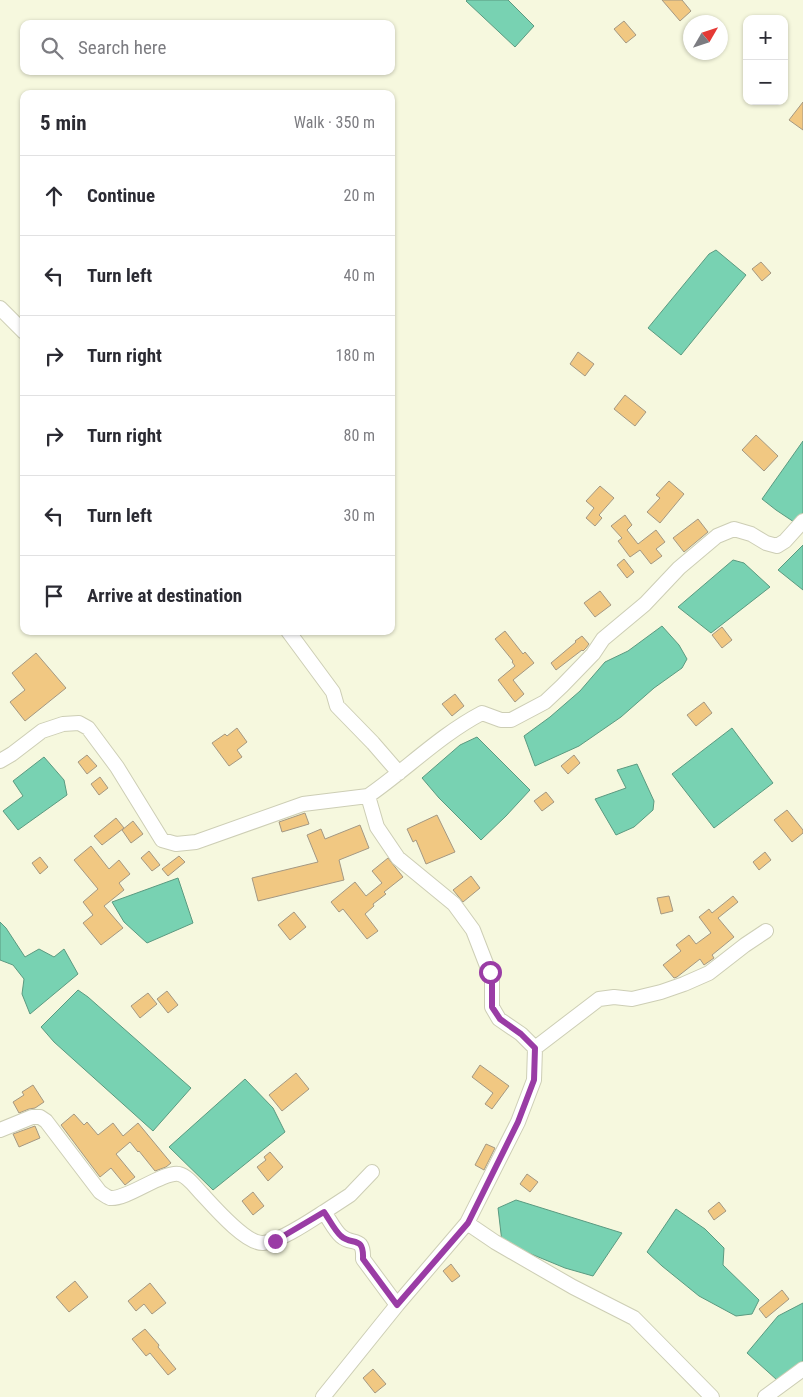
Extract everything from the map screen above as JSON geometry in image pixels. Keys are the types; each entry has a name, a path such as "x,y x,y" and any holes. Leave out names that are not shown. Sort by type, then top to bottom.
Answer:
{"street":[{"path":"0,308 20,328"},
{"path":"0,761 42,731 63,724 80,723 88,728 117,767 162,840 176,844 196,842 303,804 368,796 459,726 482,713 501,720 511,720 544,702 593,654 604,639 645,604 678,568 717,536 734,529 751,534 766,543 777,546 785,541 803,521"},
{"path":"291,635 333,692 337,706 399,773"},
{"path":"323,1397 397,1305 468,1223 518,1122 534,1080 535,1048 521,1034 500,1019 492,1007 492,979 472,930 454,904 398,858 377,827 368,796"},
{"path":"535,1048 599,999 614,997 632,999 661,992 709,974 752,939 766,931"},
{"path":"1,1126 40,1116 46,1121 100,1192 110,1198 120,1196 168,1176 179,1174 188,1180 244,1236 262,1244 275,1241 350,1195 372,1172"},
{"path":"324,1212 341,1236 358,1243 363,1250 363,1259 397,1305"},
{"path":"468,1223 503,1247 573,1287 634,1318 712,1397"},
{"path":"765,1397 803,1369"}],"shaded area":[{"path":"467,0 508,0 534,26 515,47"},
{"path":"716,250 746,275 681,355 648,328 709,254"},
{"path":"803,441 803,517 797,524 762,499"},
{"path":"803,545 803,590 778,570"},
{"path":"733,560 744,563 770,587 711,633 678,607"},
{"path":"662,626 679,645 687,659 682,668 654,688 621,717 579,746 535,766 524,736 580,691 605,662 628,651"},
{"path":"732,728 773,783 714,828 672,774"},
{"path":"477,737 530,790 481,840 422,778 460,745"},
{"path":"44,757 64,780 67,795 18,830 3,811 23,796 13,781"},
{"path":"637,764 654,801 653,810 634,827 616,835 595,799 626,788 617,770"},
{"path":"178,878 193,923 147,943 124,922 112,902"},
{"path":"0,922 25,957 39,949 54,957 64,949 78,974 30,1014 22,994 24,979 13,965 0,960"},
{"path":"78,990 191,1088 153,1131 54,1042 41,1027"},
{"path":"245,1079 273,1108 285,1132 213,1190 169,1147"},
{"path":"516,1200 622,1233 593,1276 565,1268 502,1242 498,1208"},
{"path":"676,1209 705,1229 724,1248 723,1265 759,1300 752,1314 736,1316 699,1296 647,1252"},
{"path":"803,1303 803,1361 783,1378 777,1380 747,1353 778,1316"}],"building":[{"path":"662,0 682,0 691,11 687,15 683,15 680,21"},
{"path":"624,21 636,35 626,43 614,29"},
{"path":"803,102 803,130 789,120"},
{"path":"761,262 771,273 762,281 752,269"},
{"path":"578,352 594,364 585,376 570,364"},
{"path":"625,395 646,412 635,426 614,409"},
{"path":"756,435 778,456 764,471 742,450"},
{"path":"669,481 684,494 660,523 647,512 660,498 656,495"},
{"path":"600,486 614,498 599,515 602,518 595,526 586,518 594,508 586,501"},
{"path":"625,515 632,525 627,530 638,544 656,530 665,542 656,549 662,556 651,564 640,550 630,557 618,541 622,538 611,526"},
{"path":"698,519 708,532 684,552 673,538"},
{"path":"624,559 634,572 627,578 617,565"},
{"path":"600,591 611,605 595,617 584,603"},
{"path":"722,627 732,640 722,648 712,635"},
{"path":"505,631 523,654 525,652 534,663 513,680 524,694 515,702 498,680 515,666 495,639"},
{"path":"582,636 589,644 586,648 556,670 551,663"},
{"path":"36,653 66,688 25,721 10,702 25,690 12,673"},
{"path":"455,694 464,706 452,716 442,704"},
{"path":"704,702 712,713 696,726 687,715"},
{"path":"237,728 247,742 237,750 242,757 229,766 212,743 225,734 227,736"},
{"path":"87,755 97,766 87,774 78,762"},
{"path":"574,755 580,763 568,774 561,766"},
{"path":"100,777 108,788 99,795 91,784"},
{"path":"546,792 554,802 542,811 534,801"},
{"path":"787,810 803,830 803,833 792,842 774,820"},
{"path":"305,813 309,824 282,832 279,822"},
{"path":"437,815 455,852 426,864 416,840 413,842 407,829"},
{"path":"116,818 124,828 102,845 94,836"},
{"path":"133,821 143,834 131,843 122,830"},
{"path":"360,825 369,848 339,860 344,880 258,901 252,878 318,862 307,835 321,829 325,839"},
{"path":"91,846 109,869 119,860 130,874 119,883 124,890 104,906 123,928 101,945 83,923 93,915 83,902 98,889 74,860"},
{"path":"149,851 160,865 152,871 141,858"},
{"path":"765,852 771,860 759,870 753,862"},
{"path":"179,856 185,862 168,876 162,869"},
{"path":"40,857 48,867 40,874 32,863"},
{"path":"388,858 403,877 384,892 386,894 373,904 374,906 365,914 378,931 367,939 343,909 339,912 331,902 355,882 366,896 382,883 372,871"},
{"path":"471,876 480,888 463,902 453,890"},
{"path":"669,896 673,911 661,914 657,898"},
{"path":"733,896 738,902 718,918 734,937 712,955 714,958 704,965 700,959 674,978 663,965 681,951 676,945 689,935 696,944 711,933 699,917 709,909 712,913"},
{"path":"294,912 306,927 290,940 278,925"},
{"path":"167,991 178,1005 168,1013 157,999"},
{"path":"148,993 157,1004 140,1018 131,1006"},
{"path":"480,1065 509,1086 492,1109 485,1104 493,1093 472,1077"},
{"path":"296,1073 309,1089 282,1111 269,1095"},
{"path":"33,1085 44,1102 35,1108 19,1113 13,1102 24,1095 22,1092"},
{"path":"74,1114 84,1125 87,1122 98,1135 113,1123 123,1136 138,1123 171,1163 155,1171 130,1142 116,1154 135,1177 125,1185 111,1168 100,1177 61,1125"},
{"path":"35,1126 40,1138 19,1147 13,1134"},
{"path":"486,1144 495,1148 484,1170 475,1165"},
{"path":"270,1152 283,1167 268,1181 257,1167 266,1160 264,1157"},
{"path":"527,1174 538,1182 530,1192 520,1184"},
{"path":"253,1192 264,1206 253,1215 242,1201"},
{"path":"719,1202 726,1211 714,1220 708,1211"},
{"path":"451,1264 460,1276 452,1282 443,1271"},
{"path":"75,1281 88,1297 69,1312 56,1297"},
{"path":"150,1283 166,1303 152,1314 144,1304 136,1311 128,1301"},
{"path":"782,1290 789,1299 766,1318 759,1309"},
{"path":"145,1329 176,1369 168,1375 150,1353 146,1356 132,1339"},
{"path":"373,1369 386,1384 375,1393 363,1378"}],"route":[{"path":"275,1241 324,1212 341,1236 358,1243 363,1250 363,1259 397,1305 468,1223 518,1122 534,1080 535,1048 521,1034 500,1019 492,1007 492,979 490,972"}]}
